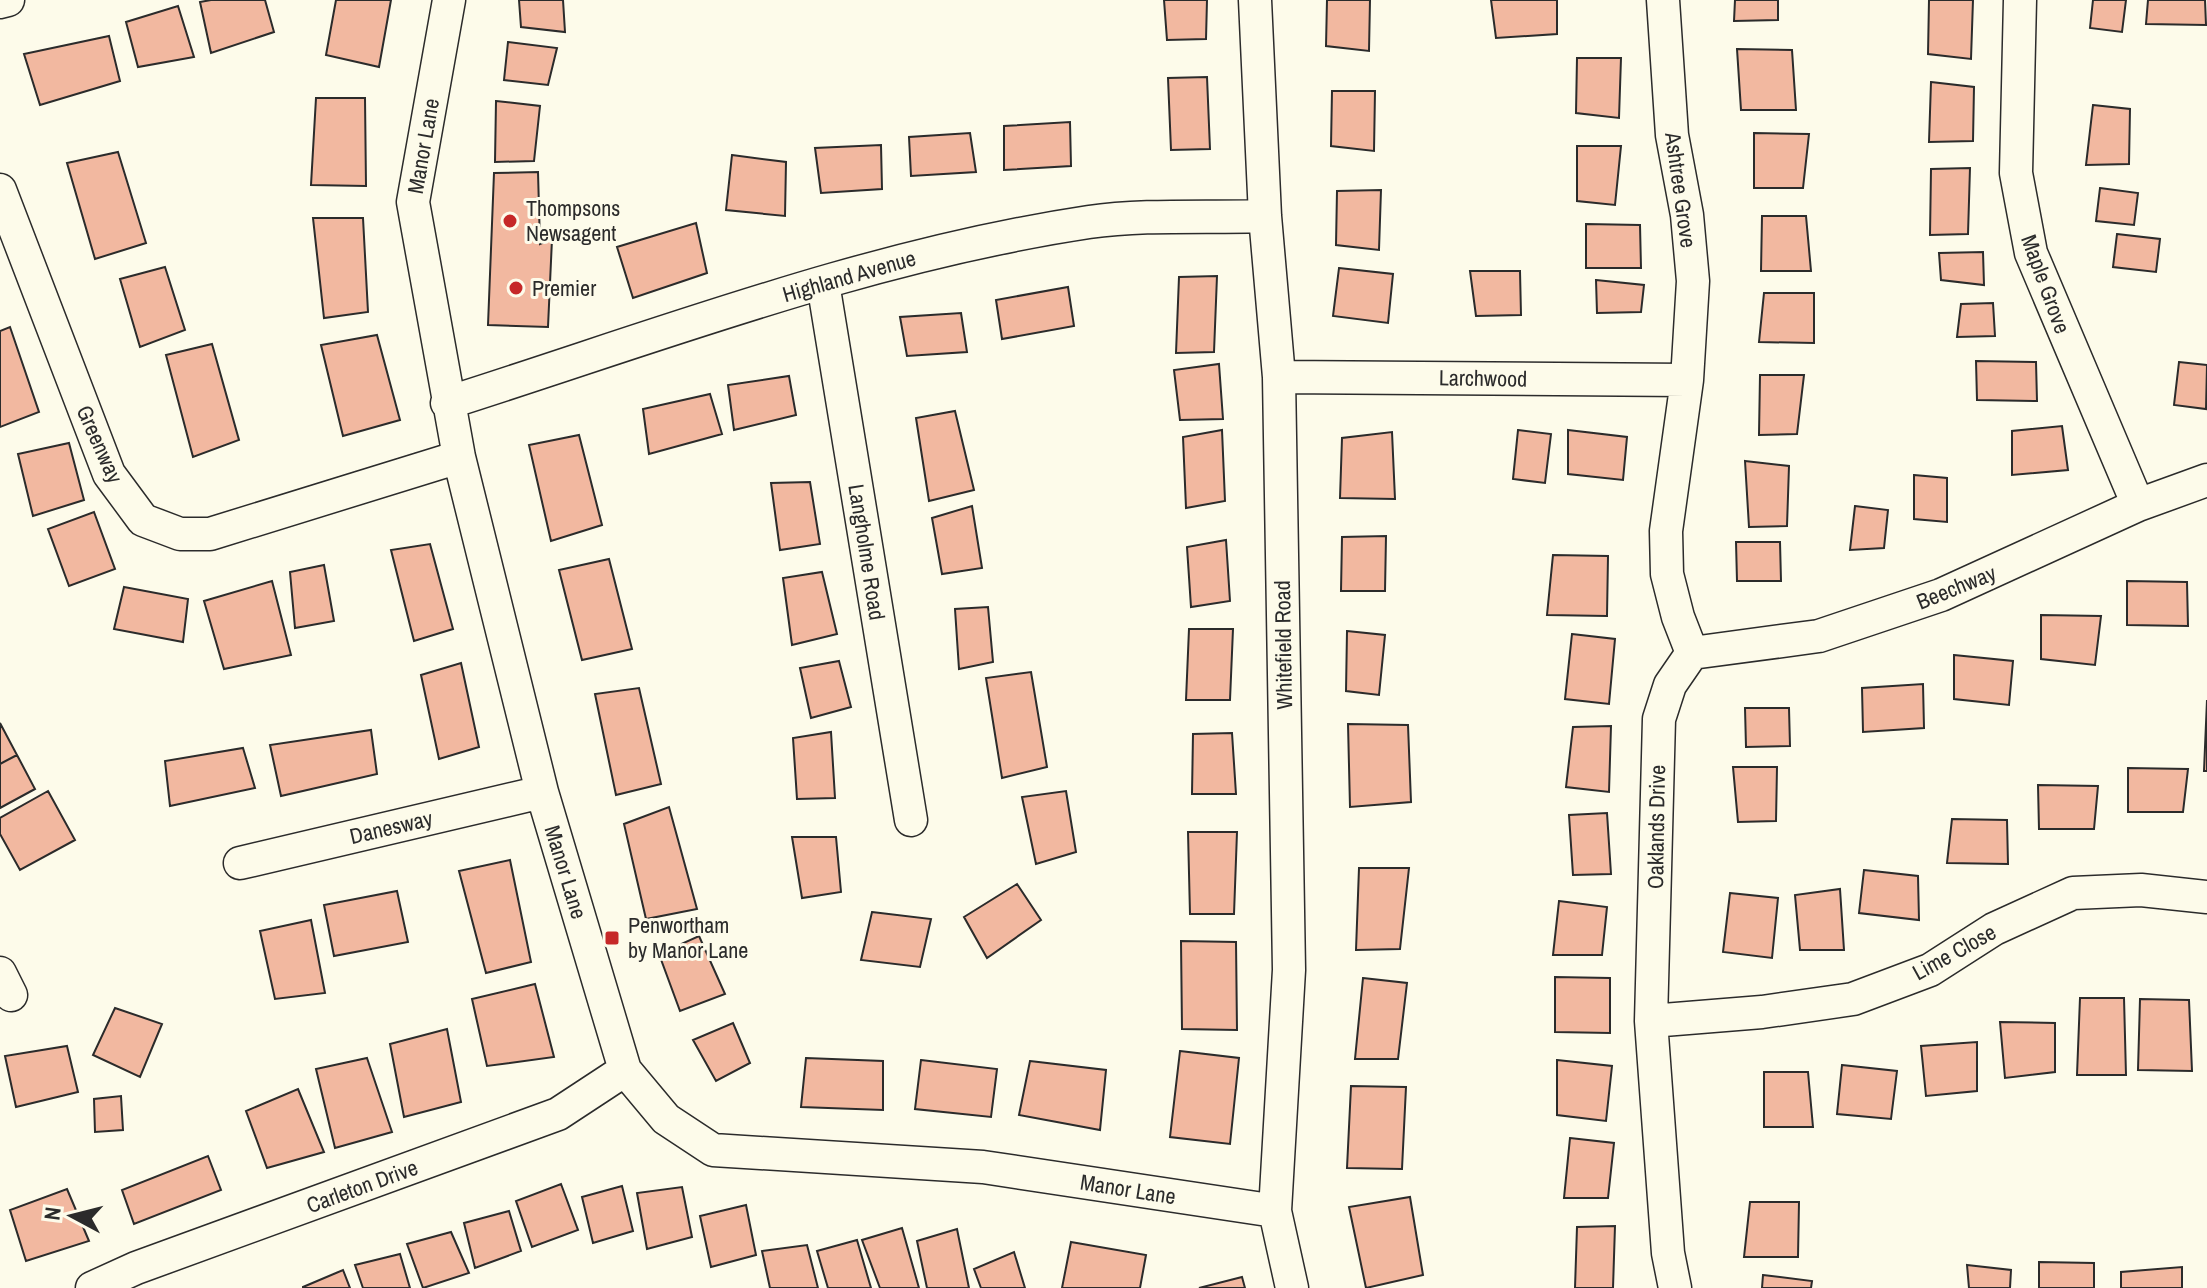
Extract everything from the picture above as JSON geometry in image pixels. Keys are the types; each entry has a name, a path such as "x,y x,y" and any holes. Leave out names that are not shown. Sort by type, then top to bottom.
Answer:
{"street":[{"path":"0,2 8,0"},
{"name":"Manor Lane","path":"449,0 413,202 459,457 542,792 625,1070 666,1119 713,1150 983,1167 1275,1211"},
{"name":"Whitefield Road","path":"1255,0 1265,216 1279,377 1289,970 1275,1211 1292,1288"},
{"name":"Ashtree Grove","path":"1663,0 1672,135 1687,215 1693,281 1687,380"},
{"name":"Maple Grove","path":"2020,0 2016,173 2031,253 2138,505"},
{"name":"Greenway","path":"0,190 109,474 143,520 180,534 210,534 459,457"},
{"name":"Highland Avenue","path":"447,403 823,283 953,246 1093,222 1265,216"},
{"name":"Langholme Road","path":"823,283 911,820"},
{"name":"Larchwood","path":"1279,377 1687,380"},
{"path":"1687,380 1666,531 1667,574 1678,617 1692,653"},
{"name":"Beechway","path":"1692,653 1819,636 1941,595 2138,505 2207,480"},
{"name":"Oaklands Drive","path":"1675,1288 1668,1253 1651,1021 1659,719 1670,685 1692,653"},
{"name":"Danesway","path":"240,863 542,792"},
{"name":"Lime Close","path":"1651,1021 1762,1012 1853,999 1930,970 1994,929 2073,893 2141,890 2207,897"},
{"name":"Carleton Drive","path":"92,1288 140,1278 558,1114 625,1070"}],"building":[{"path":"265,0 274,32 211,53 200,2"},
{"path":"336,0 391,0 379,67 326,55"},
{"path":"519,0 563,0 565,32 521,27"},
{"path":"1164,0 1207,0 1206,39 1167,40"},
{"path":"1327,0 1370,0 1369,51 1326,46"},
{"path":"1491,0 1557,0 1557,34 1496,38"},
{"path":"1735,0 1778,0 1778,20 1734,21"},
{"path":"1929,0 1973,0 1971,59 1928,54"},
{"path":"2093,0 2126,0 2122,32 2090,28"},
{"path":"2148,0 2205,0 2206,25 2146,24"},
{"path":"178,6 194,57 138,67 126,22"},
{"path":"109,36 120,81 40,105 24,54"},
{"path":"508,42 557,48 548,85 504,80"},
{"path":"1737,49 1792,50 1796,110 1741,110"},
{"path":"1577,58 1621,58 1619,118 1576,113"},
{"path":"1207,77 1210,149 1171,150 1168,78"},
{"path":"1931,82 1974,87 1973,141 1929,142"},
{"path":"1332,91 1375,91 1374,151 1331,146"},
{"path":"316,98 365,98 366,186 311,185"},
{"path":"496,101 540,106 534,161 495,162"},
{"path":"2093,105 2130,109 2129,164 2086,165"},
{"path":"1070,122 1071,166 1004,170 1004,126"},
{"path":"970,133 976,172 911,176 909,137"},
{"path":"1754,133 1809,134 1803,188 1754,188"},
{"path":"881,145 882,189 821,193 815,148"},
{"path":"1577,146 1621,146 1615,205 1577,201"},
{"path":"118,152 146,243 95,259 67,163"},
{"path":"732,155 786,162 785,216 726,210"},
{"path":"1970,168 1968,234 1930,235 1931,169"},
{"path":"538,172 540,244 552,239 548,327 488,325 494,173"},
{"path":"2100,188 2138,193 2134,225 2096,221"},
{"path":"1381,190 1379,250 1336,245 1337,191"},
{"path":"1762,216 1806,216 1811,271 1761,271"},
{"path":"313,218 363,218 368,312 324,318"},
{"path":"696,223 707,273 633,298 617,247"},
{"path":"1586,224 1640,225 1641,268 1586,268"},
{"path":"2117,234 2160,239 2156,272 2113,267"},
{"path":"1983,252 1984,285 1941,280 1939,253"},
{"path":"165,267 185,330 140,347 120,279"},
{"path":"1339,268 1393,274 1388,323 1333,316"},
{"path":"1470,271 1520,271 1521,315 1476,316"},
{"path":"1217,276 1214,352 1176,353 1179,277"},
{"path":"1596,280 1644,285 1641,312 1597,313"},
{"path":"1068,287 1074,326 1002,339 996,300"},
{"path":"1764,293 1814,293 1814,343 1759,342"},
{"path":"1993,303 1995,336 1957,337 1961,304"},
{"path":"961,313 967,352 907,356 900,317"},
{"path":"10,327 39,412 0,427 0,331"},
{"path":"377,335 400,420 343,436 321,345"},
{"path":"212,344 239,440 193,457 166,355"},
{"path":"1976,361 2036,362 2037,401 1977,400"},
{"path":"2179,362 2207,365 2206,409 2174,405"},
{"path":"1219,364 1223,419 1180,420 1174,370"},
{"path":"1760,375 1804,375 1797,434 1759,435"},
{"path":"789,376 796,415 734,430 728,385"},
{"path":"710,394 722,434 649,454 643,409"},
{"path":"955,411 974,490 929,501 916,418"},
{"path":"2062,426 2068,470 2012,475 2012,431"},
{"path":"1222,430 1225,501 1186,508 1183,437"},
{"path":"1518,430 1551,434 1545,483 1513,479"},
{"path":"1568,430 1627,437 1623,480 1568,474"},
{"path":"1392,432 1395,499 1340,498 1342,438"},
{"path":"579,435 602,525 551,541 529,445"},
{"path":"69,443 84,500 33,516 18,454"},
{"path":"1745,461 1789,466 1787,526 1749,527"},
{"path":"1914,475 1947,478 1947,522 1914,519"},
{"path":"810,482 820,544 780,550 771,483"},
{"path":"972,506 982,568 942,574 932,518"},
{"path":"1855,506 1888,510 1884,548 1850,550"},
{"path":"94,512 115,569 69,586 48,529"},
{"path":"1386,536 1385,591 1341,591 1342,537"},
{"path":"1226,540 1230,601 1191,607 1187,547"},
{"path":"1736,542 1780,542 1781,581 1737,581"},
{"path":"430,544 453,629 414,641 391,550"},
{"path":"1553,555 1608,556 1607,616 1547,615"},
{"path":"609,559 632,649 582,660 559,570"},
{"path":"324,565 334,621 295,628 290,572"},
{"path":"822,572 837,634 792,645 783,578"},
{"path":"272,581 291,655 224,669 204,601"},
{"path":"2127,581 2187,582 2188,626 2127,625"},
{"path":"124,587 188,599 183,642 114,629"},
{"path":"988,607 993,662 959,669 955,609"},
{"path":"2041,615 2101,616 2095,665 2041,659"},
{"path":"1189,629 1233,629 1230,700 1186,700"},
{"path":"1347,631 1385,635 1379,695 1346,691"},
{"path":"1572,634 1615,639 1609,704 1565,699"},
{"path":"1954,655 2013,661 2009,705 1954,699"},
{"path":"839,661 851,707 811,718 800,668"},
{"path":"461,663 479,747 439,759 421,675"},
{"path":"1031,672 1047,767 1002,778 986,678"},
{"path":"1923,684 1924,728 1863,732 1862,688"},
{"path":"639,688 661,784 616,795 595,694"},
{"path":"2207,700 2207,771 2204,771"},
{"path":"1745,708 1789,708 1790,746 1746,747"},
{"path":"0,723 17,755 0,764"},
{"path":"1348,724 1408,725 1411,802 1350,807"},
{"path":"1611,726 1609,792 1566,787 1573,727"},
{"path":"371,730 377,774 281,796 270,745"},
{"path":"831,732 835,798 797,799 793,738"},
{"path":"1232,733 1236,794 1192,794 1193,734"},
{"path":"243,748 255,788 170,806 165,761"},
{"path":"17,755 35,789 0,808 0,764"},
{"path":"1733,767 1777,767 1776,821 1738,822"},
{"path":"2128,768 2188,769 2183,812 2128,812"},
{"path":"2038,785 2098,786 2094,829 2039,829"},
{"path":"48,791 75,840 20,870 0,834 0,818"},
{"path":"1066,791 1076,852 1036,864 1022,797"},
{"path":"669,807 697,909 646,919 624,824"},
{"path":"1607,813 1611,874 1573,875 1569,815"},
{"path":"1952,819 2007,820 2008,864 1947,863"},
{"path":"1188,832 1237,832 1234,914 1190,914"},
{"path":"792,837 836,837 841,892 802,898"},
{"path":"510,860 531,962 486,973 459,871"},
{"path":"1359,868 1409,868 1400,949 1356,950"},
{"path":"1864,870 1918,876 1919,920 1859,913"},
{"path":"1017,884 1041,920 987,958 964,917"},
{"path":"1840,889 1844,950 1800,950 1795,895"},
{"path":"397,891 408,942 334,956 324,905"},
{"path":"1730,893 1778,898 1772,958 1723,952"},
{"path":"1559,901 1607,907 1602,955 1553,955"},
{"path":"872,912 931,919 920,967 861,960"},
{"path":"311,920 325,993 275,999 260,931"},
{"path":"699,936 725,994 680,1011 659,954"},
{"path":"1181,941 1236,942 1237,1030 1182,1029"},
{"path":"1555,977 1610,978 1610,1033 1555,1032"},
{"path":"1363,978 1407,983 1398,1059 1355,1059"},
{"path":"535,984 554,1057 487,1066 472,999"},
{"path":"2080,998 2124,998 2126,1075 2077,1075"},
{"path":"2140,999 2189,1000 2192,1071 2138,1070"},
{"path":"115,1008 162,1024 140,1077 93,1055"},
{"path":"2000,1022 2055,1023 2055,1072 2005,1078"},
{"path":"733,1023 750,1063 716,1081 693,1040"},
{"path":"447,1029 461,1102 404,1117 390,1044"},
{"path":"1977,1042 1977,1091 1926,1096 1921,1046"},
{"path":"67,1046 78,1092 16,1107 5,1056"},
{"path":"1180,1051 1239,1058 1230,1144 1170,1137"},
{"path":"367,1058 392,1132 335,1148 316,1069"},
{"path":"806,1058 883,1061 883,1110 801,1107"},
{"path":"921,1060 997,1069 991,1117 915,1109"},
{"path":"1557,1060 1612,1066 1606,1121 1557,1115"},
{"path":"1030,1061 1106,1070 1100,1130 1019,1115"},
{"path":"1842,1065 1897,1071 1891,1119 1837,1114"},
{"path":"1764,1072 1808,1072 1813,1127 1764,1127"},
{"path":"1351,1086 1406,1087 1402,1169 1347,1168"},
{"path":"298,1089 324,1152 267,1168 246,1111"},
{"path":"121,1096 123,1130 95,1132 94,1099"},
{"path":"1570,1138 1614,1143 1608,1198 1564,1198"},
{"path":"208,1156 221,1190 134,1224 122,1190"},
{"path":"561,1184 578,1230 532,1247 516,1201"},
{"path":"622,1186 633,1231 593,1243 582,1197"},
{"path":"682,1187 692,1237 647,1249 637,1193"},
{"path":"67,1189 89,1241 26,1261 10,1210"},
{"path":"1410,1197 1423,1275 1366,1288 1349,1207"},
{"path":"1750,1202 1799,1202 1798,1257 1744,1257"},
{"path":"746,1205 756,1255 711,1267 700,1216"},
{"path":"509,1211 521,1251 475,1268 464,1223"},
{"path":"1615,1226 1613,1288 1575,1288 1577,1227"},
{"path":"902,1228 919,1288 880,1288 862,1240"},
{"path":"957,1229 969,1288 927,1288 917,1241"},
{"path":"451,1232 469,1273 423,1288 407,1244"},
{"path":"857,1240 871,1288 828,1288 817,1251"},
{"path":"1071,1242 1146,1255 1140,1288 1062,1288"},
{"path":"807,1245 818,1288 770,1288 762,1251"},
{"path":"1014,1252 1025,1288 981,1288 974,1269"},
{"path":"400,1254 410,1288 363,1288 355,1265"},
{"path":"2039,1262 2094,1263 2094,1288 2039,1288"},
{"path":"1967,1265 2011,1270 2010,1288 1969,1288"},
{"path":"2182,1267 2182,1288 2121,1288 2121,1272"},
{"path":"343,1270 350,1288 303,1288 303,1287"},
{"path":"1763,1275 1812,1281 1811,1288 1762,1288"},
{"path":"1242,1277 1245,1288 1199,1288"}],"place":[{"name":"Thompsons Newsagent","path":"510,221"},
{"name":"Premier","path":"516,288"},
{"name":"Penwortham by Manor Lane","path":"612,938"}]}
